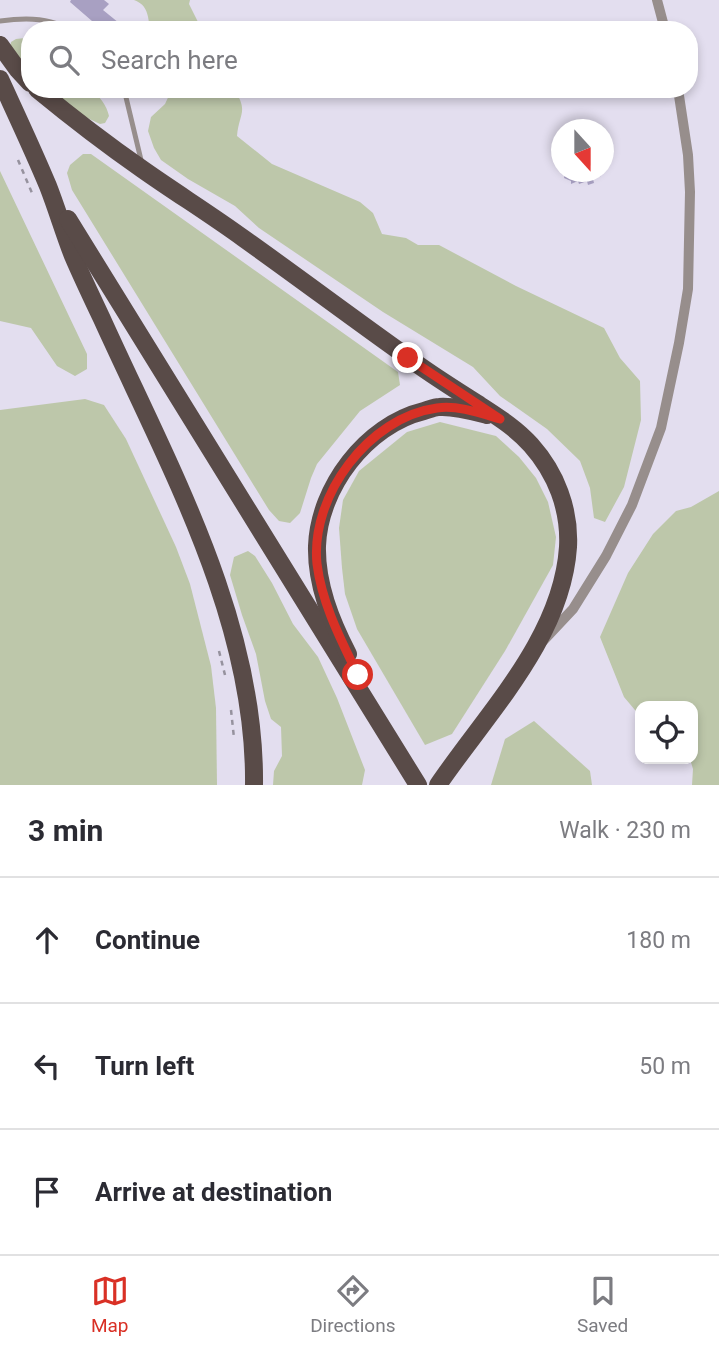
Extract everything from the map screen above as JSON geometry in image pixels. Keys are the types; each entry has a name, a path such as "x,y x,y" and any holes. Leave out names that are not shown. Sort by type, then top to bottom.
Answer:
{"main road":[{"path":"0,45 21,73"},
{"path":"0,79 40,189 187,506 215,576 246,684 251,720 254,785"},
{"path":"49,98 144,170 241,236 408,358 500,419 530,444 548,468 562,497 567,521 565,568 555,605 532,653 438,785"},
{"path":"40,189 418,785"},
{"path":"401,756 358,675 329,612 317,564 317,544 326,504 338,479 356,455 377,434 413,414 439,407 467,409 500,419"}],"street":[{"path":"657,0 663,21"},
{"path":"532,653 573,609 606,556 632,505 661,428 688,289 688,155 679,98"}],"lane":[{"path":"0,20 48,21"},
{"path":"126,98 144,170"}],"path":[{"path":"16,155 40,189"},
{"path":"219,650 225,675"},
{"path":"229,699 236,748"}],"green space":[{"path":"134,0 190,0 189,4 198,21 149,21 145,8"},
{"path":"21,38 21,61 10,48 11,42"},
{"path":"60,98 99,98 109,116 105,123 100,124 81,115"},
{"path":"168,98 239,98 242,112 237,136 272,164 360,202 373,213 382,234 406,238 418,245 439,245 604,328 620,358 640,381 641,420 624,487 605,522 594,518 590,488 580,461 547,429 500,396 473,367 383,312 259,228 235,206 161,160 148,131 151,117"},
{"path":"83,154 91,154 398,372 400,385 360,411 317,464 300,513 290,523 279,521 269,510 72,190 67,173 70,165"},
{"path":"0,171 87,354 87,369 75,376 57,366 31,328 0,321"},
{"path":"85,399 104,405 126,439 176,547 190,584 211,666 216,708 217,785 0,785 0,410"},
{"path":"440,422 496,436 519,457 536,478 548,502 556,537 553,565 505,651 452,734 425,745 357,629 345,594 339,528 343,500 359,471 407,432"},
{"path":"719,491 719,785 692,785 692,764 698,764 698,701 635,701 635,710 624,697 600,637 628,573 653,534 676,511 691,507"},
{"path":"248,551 255,556 293,624 318,657 365,770 362,785 273,785 274,771 282,756 281,727 271,719 256,654 230,575 234,557"},
{"path":"534,721 590,771 592,785 491,785 505,739"}],"building":[{"path":"104,0 109,4 103,10 117,21 92,21 70,2"}],"route":[{"path":"358,675 329,612 317,564 321,523 326,504 338,479 356,455 377,434 413,414 439,407 467,409 500,419 408,358"}]}
